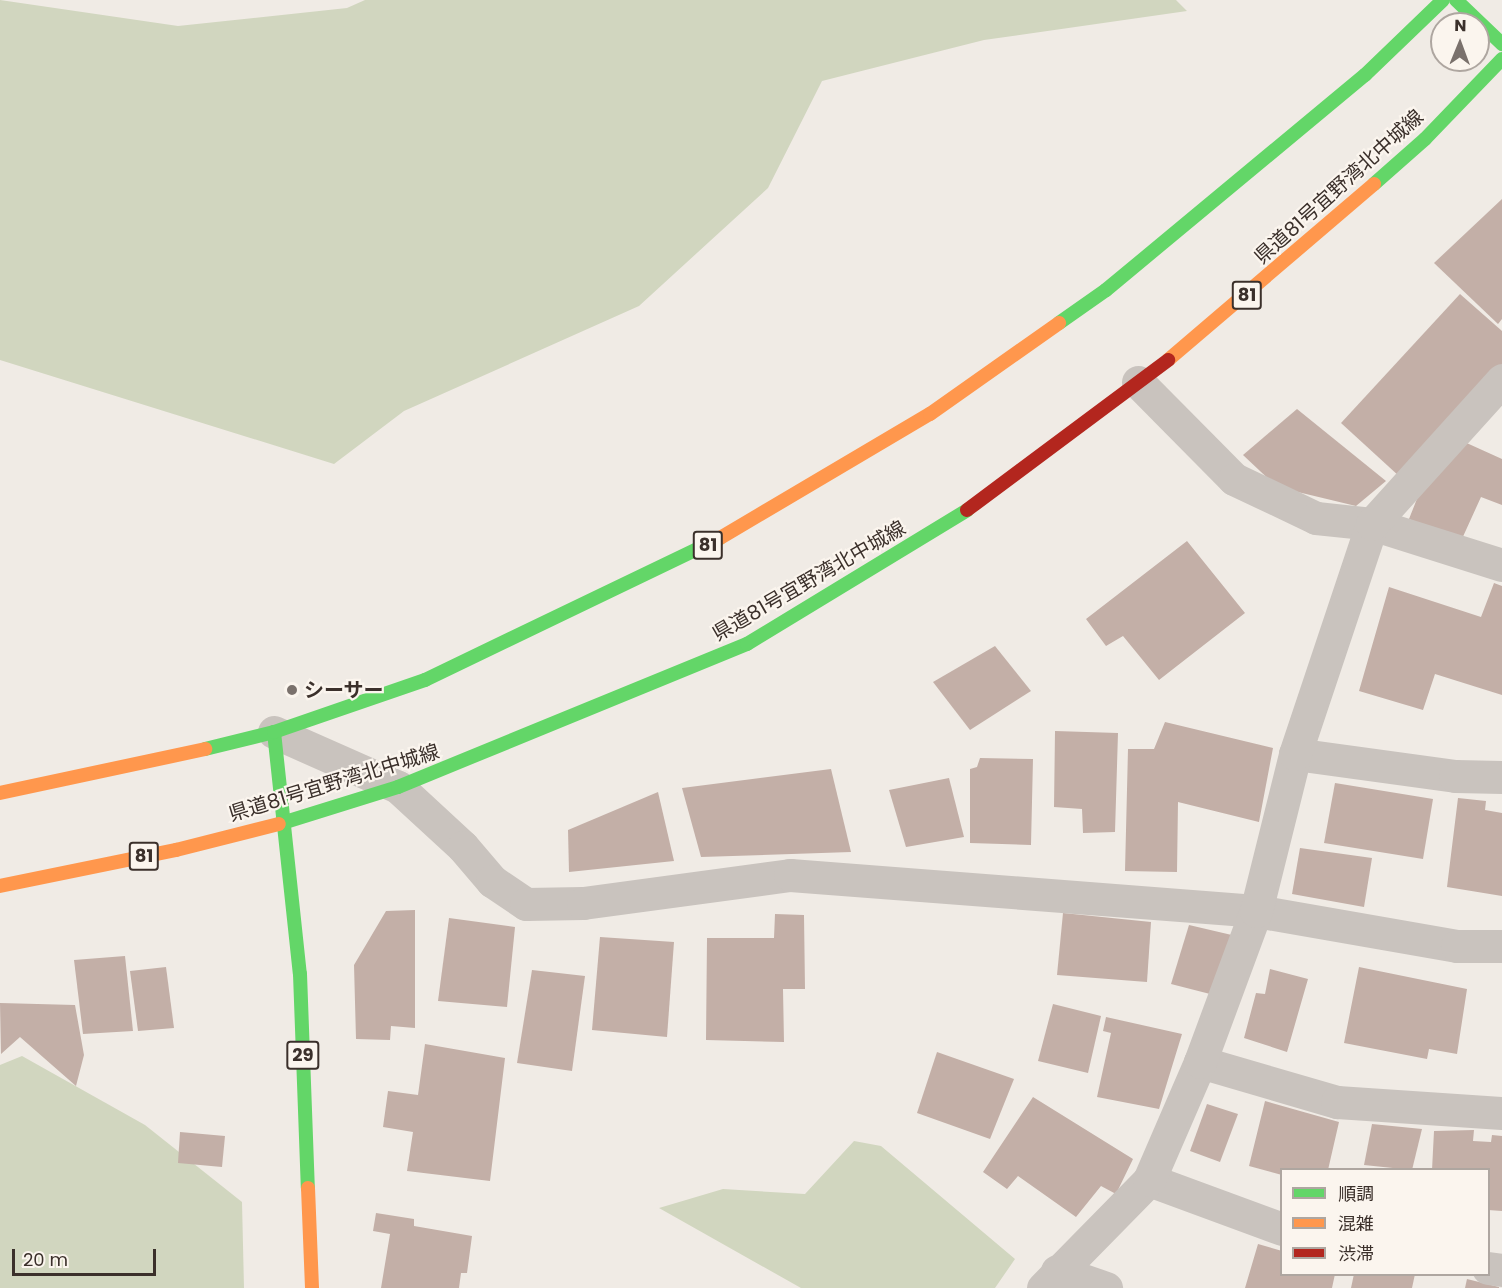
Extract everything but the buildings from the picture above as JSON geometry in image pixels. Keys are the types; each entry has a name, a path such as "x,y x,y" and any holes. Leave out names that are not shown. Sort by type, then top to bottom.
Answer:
{"main road":[{"name":"81","path":"0,793 138,766 274,732 425,680 705,547 930,414 1106,290 1365,75 1443,0"},
{"path":"1456,0 1502,44"},
{"name":"県道81号宜野湾北中城線","path":"0,886 286,822 398,787 747,644 972,507 1206,331 1425,139 1502,59"},
{"name":"29","path":"274,732 286,822 300,974 312,1288"}],"street":[{"path":"1050,1280 1149,1180 1200,1062 1256,911 1295,754 1372,524 1502,381"},
{"path":"1138,382 1234,479 1316,518 1372,524 1502,565"},
{"path":"274,732 398,787 463,847 492,881 526,904 583,903 790,875 1256,911 1457,946 1502,946"},
{"path":"1295,754 1455,776 1502,777"},
{"path":"1200,1062 1337,1102 1502,1113"},
{"path":"1149,1180 1280,1229"},
{"path":"1050,1280 1106,1288"}],"green space":[{"path":"0,0 178,26 347,8 365,0 1176,0 1187,11 984,40 822,81 768,188 639,306 404,411 334,464 0,360"},
{"path":"22,1056 145,1125 242,1202 244,1288 0,1288 0,1065"},
{"path":"854,1141 881,1146 1015,1259 995,1288 801,1288 659,1208 723,1189 805,1194"}],"traffic: fast":[{"path":"1059,323 1106,290 1365,75 1443,0"},
{"path":"1456,0 1502,44"},
{"path":"1374,184 1425,139 1502,59"},
{"path":"279,824 398,787 747,644 967,510"},
{"path":"205,749 274,732 425,680 720,538"},
{"path":"274,732 300,974 308,1188"}],"traffic: slow":[{"path":"1168,360 1374,184"},
{"path":"720,538 930,414 1059,323"},
{"path":"0,793 205,749"},
{"path":"0,886 176,850 279,824"},
{"path":"308,1188 312,1288"}],"traffic: jam":[{"path":"967,510 1168,360"}],"place":[{"name":"シーサー","path":"292,690"}]}
